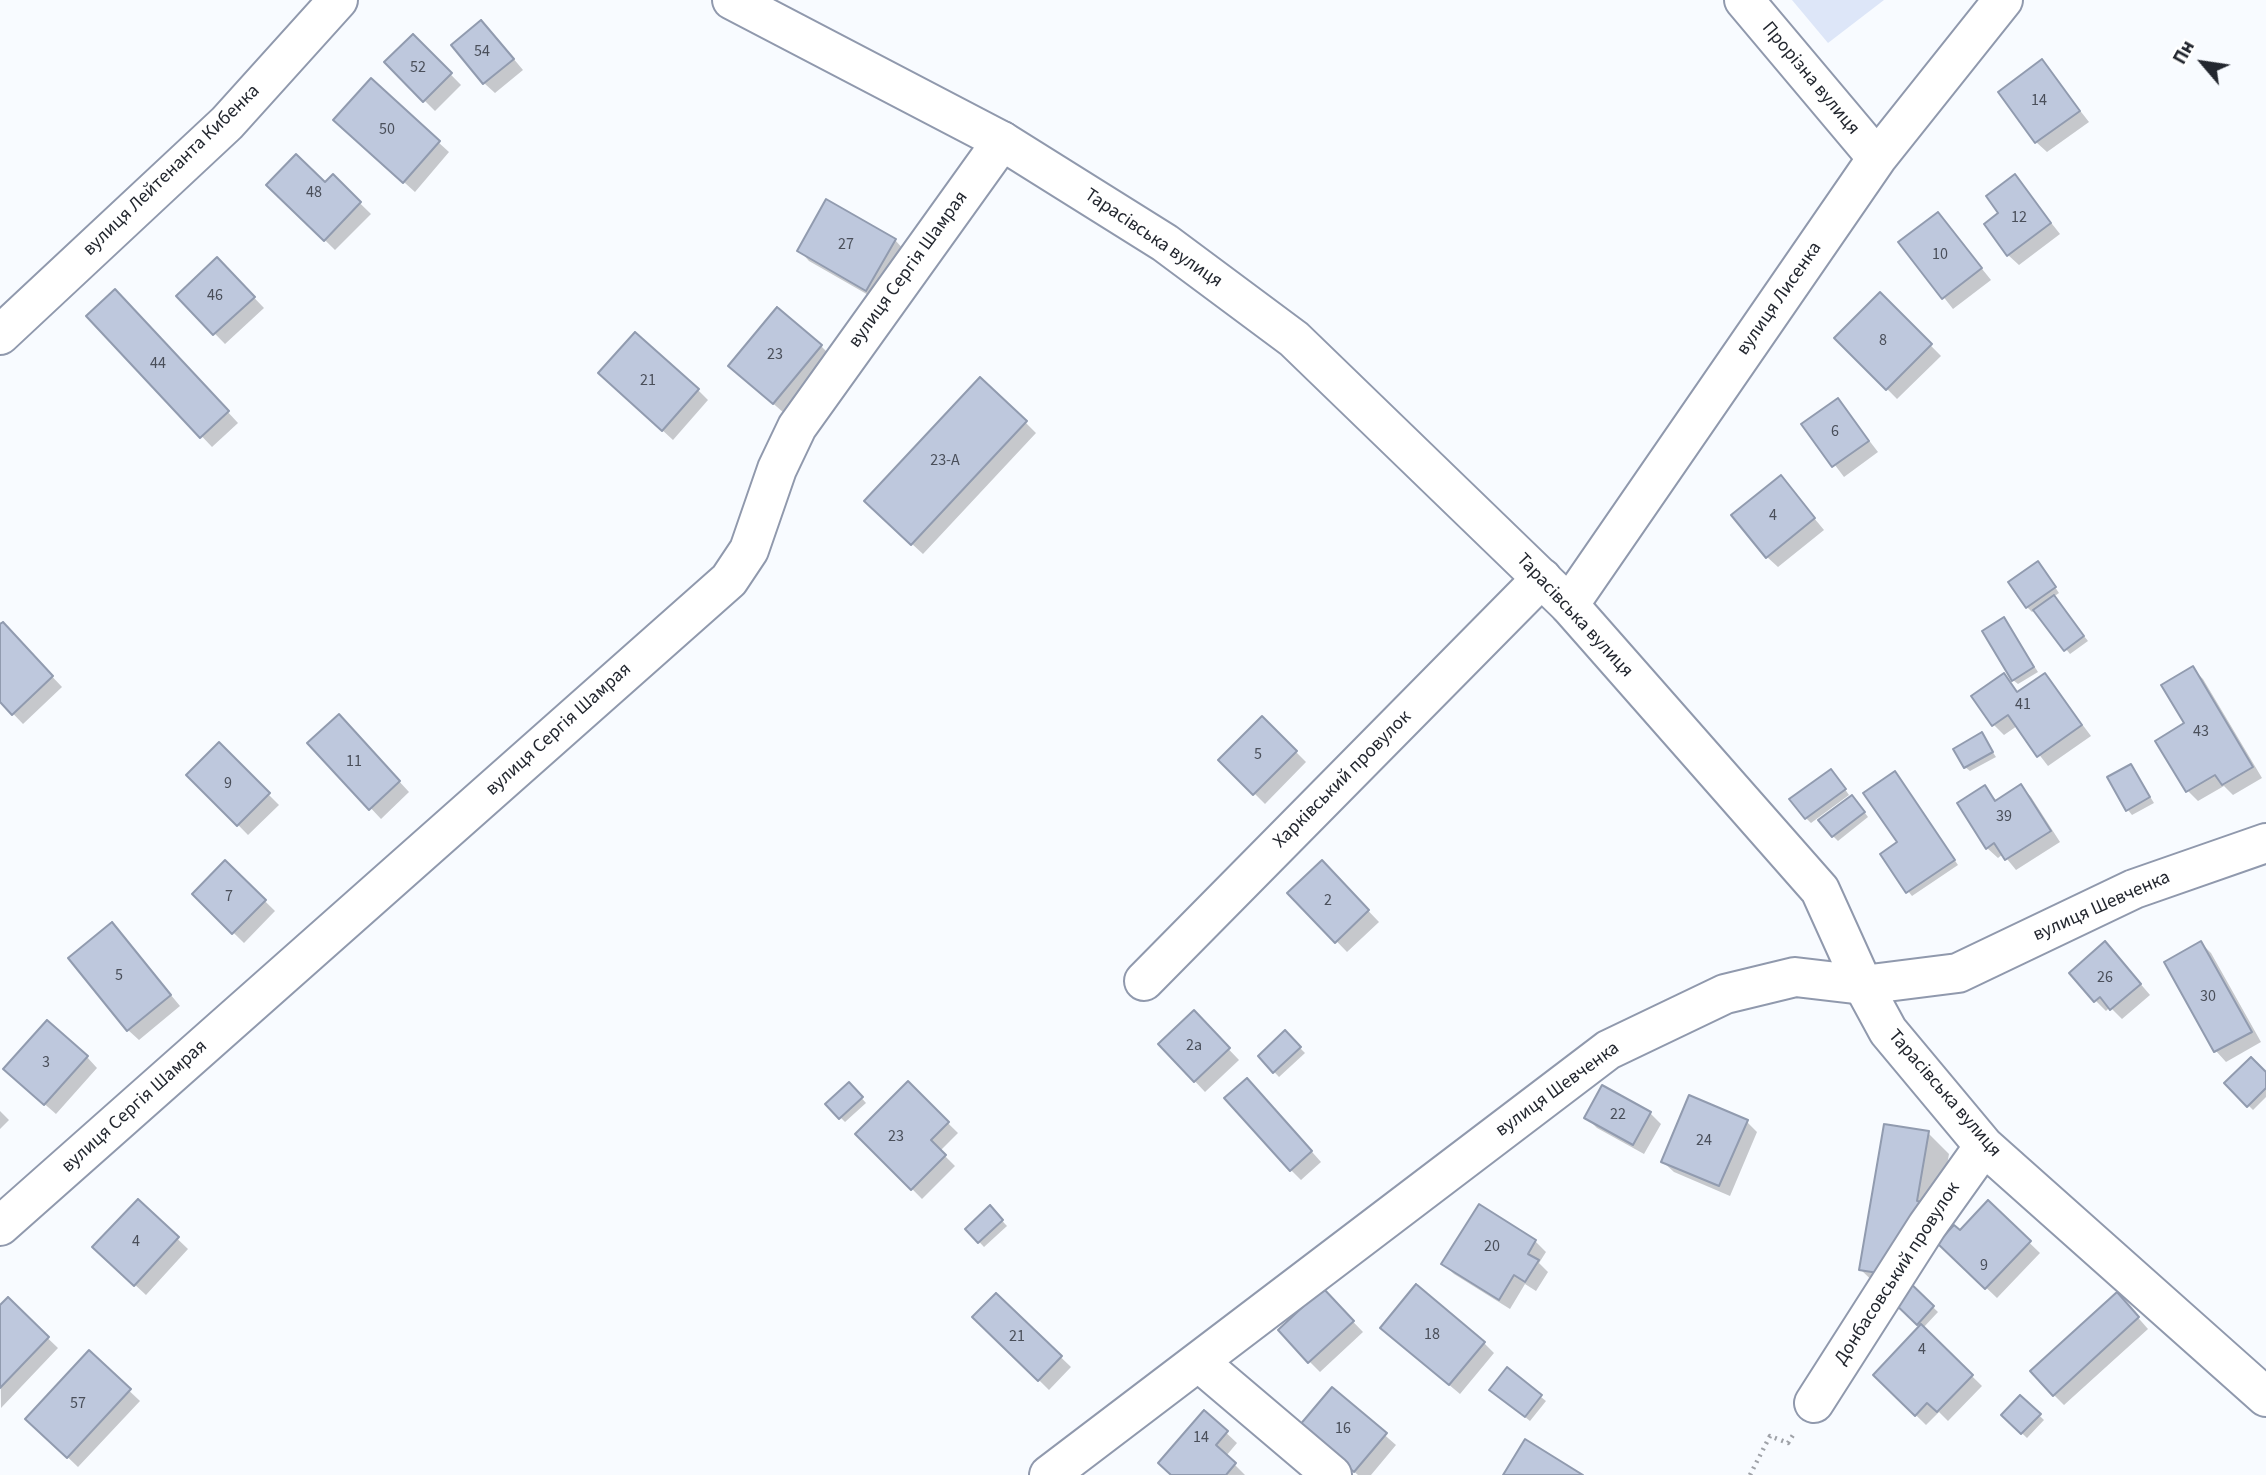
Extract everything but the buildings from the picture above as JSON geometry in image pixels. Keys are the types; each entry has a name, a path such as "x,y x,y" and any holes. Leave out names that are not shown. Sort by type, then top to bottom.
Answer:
{"street":[{"name":"вулиця Лейтенанта Кибенка","path":"0,335 227,123 338,0"},
{"name":"Тарасівська вулиця","path":"732,0 1002,141 1165,243 1294,338 1569,605 1820,890 1863,985 1888,1031 1984,1146 2266,1396"},
{"name":"Прорізна вулиця","path":"1744,0 1877,158"},
{"name":"вулиця Лисенка","path":"1569,605 1877,158 2003,0"},
{"name":"вулиця Сергія Шамрая","path":"0,1226 729,580 749,550 777,469 796,427 1002,141"},
{"name":"Харківський провулок","path":"1143,981 1542,579"},
{"name":"вулиця Шевченка","path":"1049,1475 1200,1363 1608,1050 1725,994 1795,977 1863,985 1958,973 2134,889 2266,843"},
{"name":"Донбасовський провулок","path":"1814,1403 1927,1226 1984,1146"},
{"path":"1200,1363 1332,1475"}],"path":[{"path":"1751,1475 1770,1436 1788,1443"}],"shaded area":[{"path":"1792,0 1884,0 1828,43"}]}
